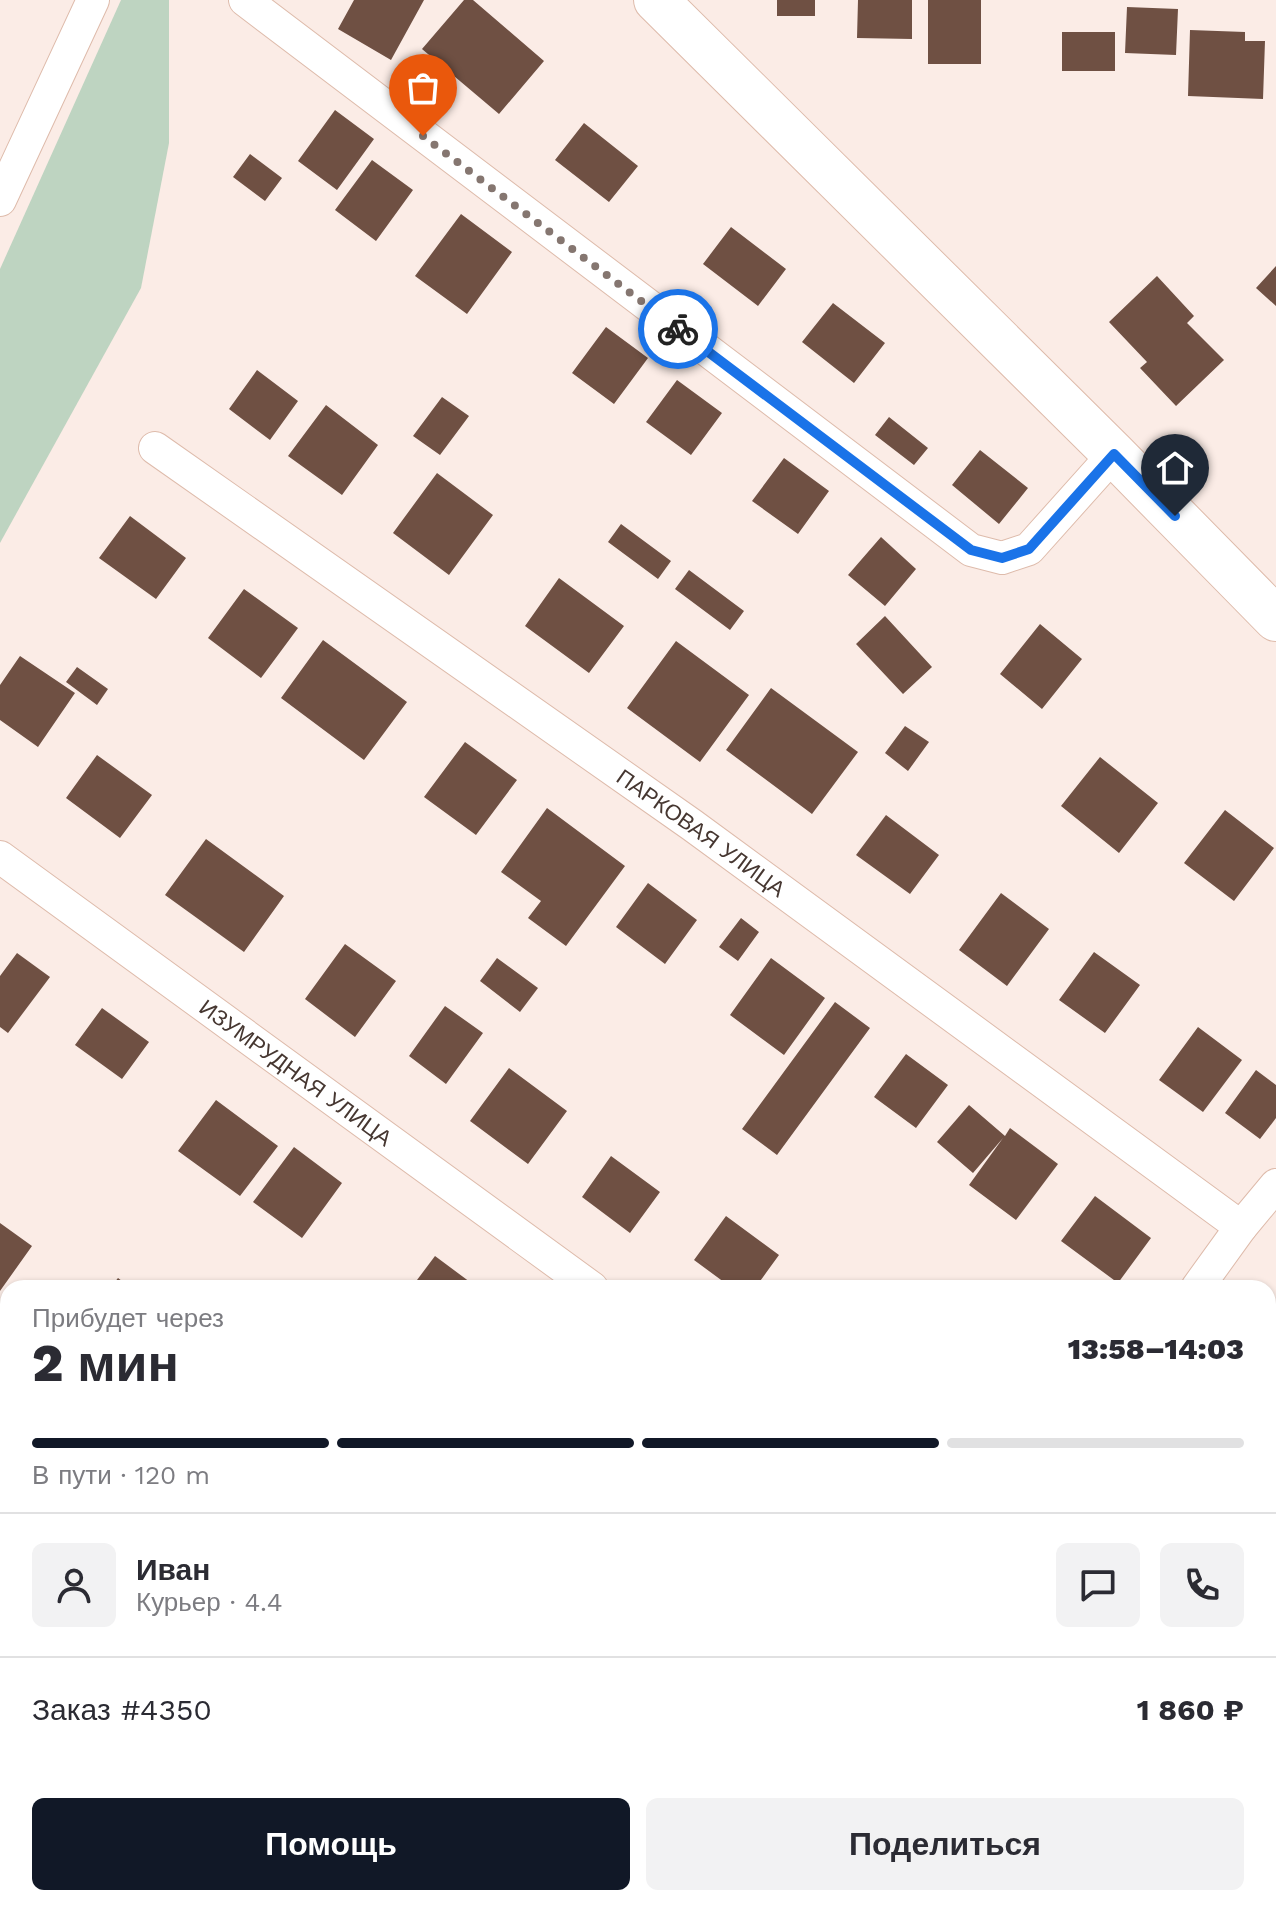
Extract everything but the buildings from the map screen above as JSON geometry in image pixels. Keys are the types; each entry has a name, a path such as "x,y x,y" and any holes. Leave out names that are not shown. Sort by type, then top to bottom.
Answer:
{"main road":[{"path":"656,0 1276,619"}],"street":[{"path":"0,200 93,0"},
{"path":"245,0 971,550 1002,558 1029,549 1114,454"},
{"name":"ПАРКОВАЯ УЛИЦА","path":"155,448 692,825 1241,1227"},
{"name":"ИЗУМРУДНАЯ УЛИЦА","path":"0,857 581,1280"},
{"path":"1203,1280 1276,1185"}],"green space":[{"path":"121,0 169,0 169,143 141,288 0,543 0,269"}],"way so far":[{"path":"423,136 678,329"}],"route":[{"path":"678,329 971,550 1002,558 1029,549 1114,454 1175,516"}]}
